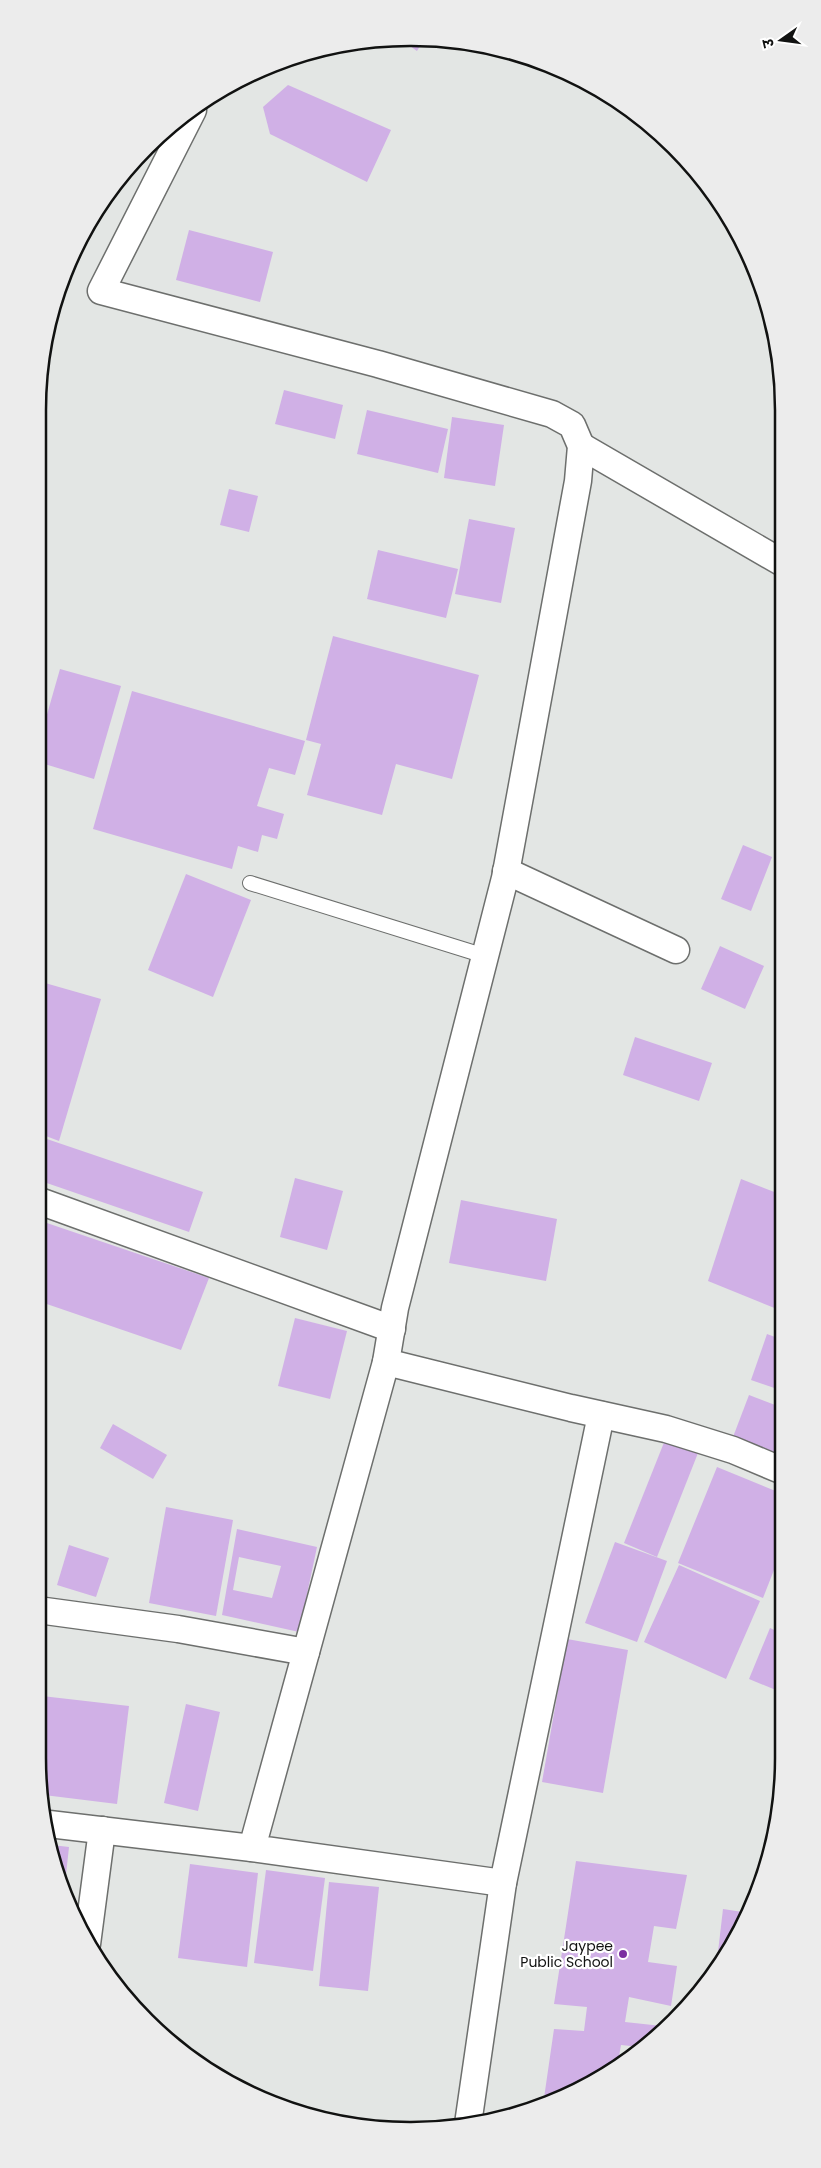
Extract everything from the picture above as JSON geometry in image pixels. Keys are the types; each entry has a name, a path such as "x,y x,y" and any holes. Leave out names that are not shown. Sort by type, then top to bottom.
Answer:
{"street":[{"path":"185,125 101,291 368,361 552,414 572,425 581,446 578,481 506,871 392,1329 386,1362 252,1848"},
{"path":"581,446 775,559"},
{"path":"506,871 676,950"},
{"path":"46,1203 392,1329"},
{"path":"386,1362 601,1415 666,1429 733,1450 775,1468"},
{"path":"469,2117 503,1883 601,1415"},
{"path":"46,1611 178,1628 306,1652"},
{"path":"52,1824 252,1848 503,1883"},
{"path":"89,1929 102,1830"}],"lane":[{"path":"250,883 485,956"}],"building":[{"path":"410,46 420,46 417,51"},
{"path":"288,85 391,130 367,182 270,134 263,107"},
{"path":"189,230 273,252 260,302 176,280"},
{"path":"284,390 343,405 335,439 275,424"},
{"path":"367,410 448,429 438,473 357,454"},
{"path":"452,417 504,425 495,486 444,478"},
{"path":"229,489 258,496 249,532 220,525"},
{"path":"469,519 515,528 501,603 455,594"},
{"path":"378,550 458,569 446,618 367,599"},
{"path":"333,636 479,675 452,779 396,764 382,815 307,795 321,744 306,740"},
{"path":"60,669 121,686 94,779 46,764 46,718"},
{"path":"132,691 305,741 295,775 269,768 257,806 284,814 277,839 262,835 258,852 238,846 232,869 93,829"},
{"path":"743,845 772,857 751,911 721,899"},
{"path":"186,874 251,900 213,997 148,970"},
{"path":"720,946 764,966 745,1009 701,989"},
{"path":"46,983 101,999 59,1141 46,1136"},
{"path":"635,1037 712,1063 699,1101 623,1075"},
{"path":"46,1139 203,1192 189,1232 46,1183"},
{"path":"295,1178 343,1191 327,1250 280,1237"},
{"path":"741,1179 775,1192 775,1308 708,1281"},
{"path":"461,1200 557,1219 546,1281 449,1263"},
{"path":"46,1223 209,1278 181,1350 46,1304"},
{"path":"295,1318 347,1331 330,1399 278,1386"},
{"path":"767,1334 775,1337 775,1388 751,1380"},
{"path":"749,1395 775,1405 775,1454 733,1437"},
{"path":"113,1424 167,1455 153,1479 100,1448"},
{"path":"665,1440 698,1453 657,1557 624,1543"},
{"path":"717,1467 775,1491 775,1567 763,1598 678,1563"},
{"path":"166,1507 233,1520 216,1616 149,1603"},
{"path":"237,1529 317,1547 299,1632 222,1615","holes":["239,1557 281,1566 272,1598 233,1590"]},
{"path":"615,1542 667,1561 637,1642 585,1623"},
{"path":"69,1545 109,1558 96,1597 57,1585"},
{"path":"679,1565 760,1601 726,1679 644,1642"},
{"path":"770,1628 775,1630 775,1690 749,1679"},
{"path":"567,1639 628,1650 603,1793 542,1782"},
{"path":"46,1696 129,1706 117,1804 48,1796"},
{"path":"186,1704 220,1712 198,1811 164,1803"},
{"path":"57,1846 69,1847 66,1875"},
{"path":"576,1861 687,1875 676,1929 654,1926 648,1962 677,1966 671,2006 629,1997 625,2022 657,2025 632,2046 621,2045 619,2055 593,2073 544,2096 554,2029 584,2031 587,2007 554,2004"},
{"path":"190,1864 258,1873 247,1967 178,1958"},
{"path":"266,1870 325,1878 313,1971 254,1963"},
{"path":"329,1882 379,1887 368,1991 319,1986"},
{"path":"723,1909 740,1912 726,1940 718,1952"}],"place":[{"name":"Jaypee Public School","path":"623,1954"}]}
